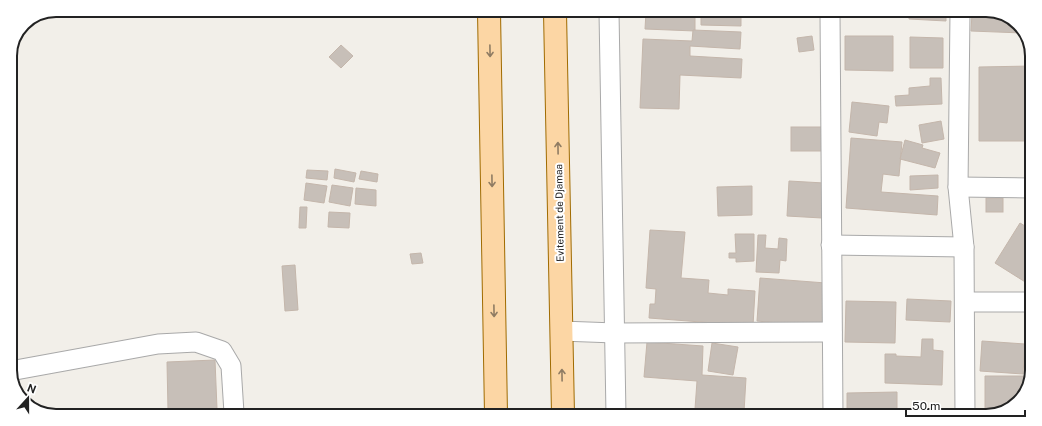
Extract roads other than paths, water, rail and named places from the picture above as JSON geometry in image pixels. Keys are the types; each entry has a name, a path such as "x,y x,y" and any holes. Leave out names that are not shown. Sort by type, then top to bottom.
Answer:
{"main road":[{"path":"489,17 496,409"},
{"name":"Evitement de Djamaa","path":"555,17 563,409"}],"street":[{"path":"609,17 616,409"},
{"path":"830,17 833,409"},
{"path":"960,17 958,187 964,247 965,409"},
{"path":"958,187 1025,188"},
{"path":"831,245 964,247"},
{"path":"965,302 1025,302"},
{"path":"561,331 615,333 832,332"},
{"path":"17,369 158,344 196,342 222,351 231,366 234,409"}]}
